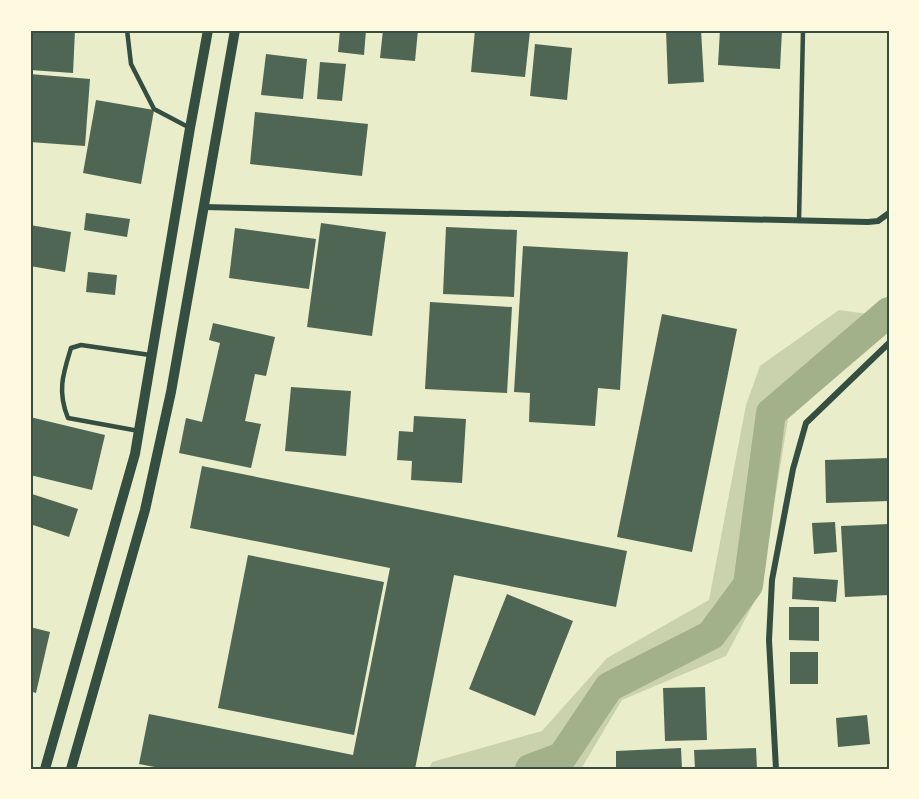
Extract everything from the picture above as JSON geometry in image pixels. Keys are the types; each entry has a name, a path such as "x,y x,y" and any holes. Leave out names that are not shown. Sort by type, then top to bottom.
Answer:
{"street":[{"path":"45,769 135,454 189,128 208,30"},
{"path":"71,769 145,510 171,392 235,30"},
{"path":"204,207 867,222 878,220 889,213"},
{"path":"776,769 769,640 772,580 793,469 806,423 889,343"}],"lane":[{"path":"127,30 131,64 154,109 189,128"},
{"path":"799,221 803,30"},
{"path":"139,431 68,418 62,402 62,380 71,348 81,345 152,356"}],"green space":[{"path":"839,310 889,317 889,329 788,419 760,591 726,656 622,700 581,769 429,769 432,762 542,731 607,658 709,600 746,405 760,366"}],"building":[{"path":"30,30 75,30 73,73 30,70"},
{"path":"340,30 366,30 364,55 338,52"},
{"path":"383,30 418,30 415,61 380,58"},
{"path":"475,30 530,31 525,77 471,72"},
{"path":"666,30 701,30 704,82 668,84"},
{"path":"720,30 782,30 780,69 718,65"},
{"path":"535,44 572,48 567,100 530,96"},
{"path":"266,54 307,59 303,99 261,95"},
{"path":"320,62 346,64 342,101 317,99"},
{"path":"30,74 90,79 85,146 30,142"},
{"path":"96,100 154,110 141,184 83,173"},
{"path":"255,112 368,124 362,176 250,164"},
{"path":"86,213 130,219 127,237 84,230"},
{"path":"321,223 386,232 372,336 307,327"},
{"path":"30,225 71,232 65,272 30,266"},
{"path":"446,227 517,230 514,297 443,294"},
{"path":"235,228 316,239 309,289 229,278"},
{"path":"523,246 628,252 620,390 598,388 595,426 529,422 530,393 514,392"},
{"path":"88,272 117,275 115,295 86,292"},
{"path":"430,302 512,307 507,393 425,389"},
{"path":"662,314 737,329 692,552 617,537"},
{"path":"213,323 275,337 266,376 255,374 245,421 261,424 251,468 179,453 186,418 202,422 220,343 209,340"},
{"path":"291,387 351,391 346,456 285,451"},
{"path":"414,416 466,419 462,483 411,480 412,461 397,460 399,431 413,432"},
{"path":"30,417 105,435 92,490 30,475"},
{"path":"889,458 889,501 826,503 825,460"},
{"path":"202,466 627,551 616,607 454,575 415,769 165,769 139,764 149,714 353,755 390,568 190,528"},
{"path":"32,494 78,509 69,537 30,524"},
{"path":"835,522 837,552 814,554 812,523"},
{"path":"889,524 889,595 845,597 841,526"},
{"path":"248,555 384,582 354,735 218,708"},
{"path":"793,577 838,580 836,602 792,599"},
{"path":"507,594 573,621 535,716 469,689"},
{"path":"789,607 819,607 819,641 789,640"},
{"path":"30,627 50,632 36,693 30,691"},
{"path":"790,652 818,652 818,684 790,684"},
{"path":"705,687 707,740 665,741 663,688"},
{"path":"867,715 870,744 838,747 836,718"},
{"path":"681,748 682,769 616,769 616,751"},
{"path":"756,748 757,769 695,769 694,750"}],"waterway":[{"path":"530,769 562,757 609,687 711,635 748,585 771,413 889,312"}]}
